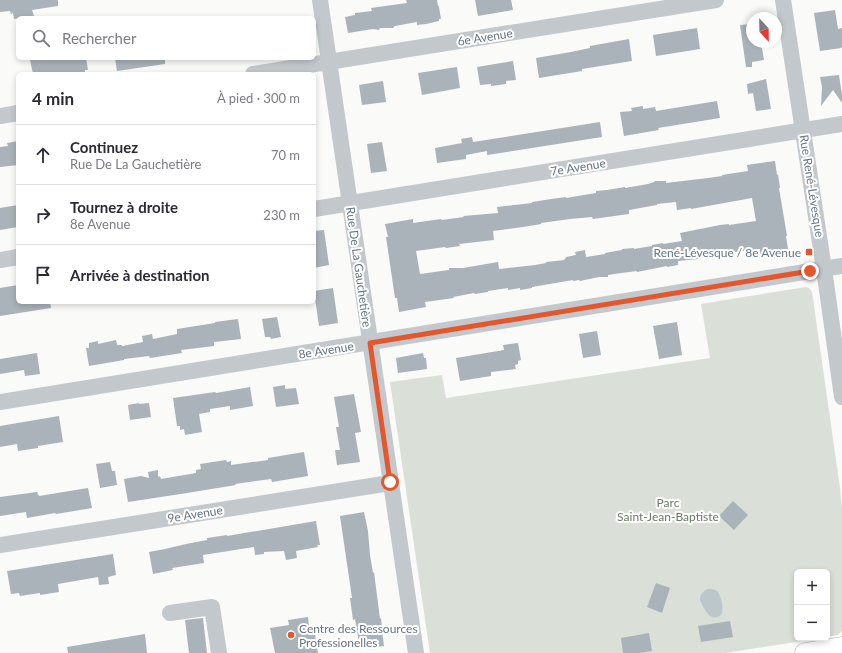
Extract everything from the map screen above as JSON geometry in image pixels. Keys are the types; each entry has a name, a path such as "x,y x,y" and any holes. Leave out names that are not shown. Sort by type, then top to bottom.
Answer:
{"main road":[{"path":"805,653 842,647"}],"street":[{"name":"Rue De La Gauchetière","path":"320,0 416,653"},
{"name":"6e Avenue","path":"266,72 716,0"},
{"name":"Rue René-Lévesque","path":"783,0 842,397"},
{"path":"0,116 16,113"},
{"name":"7e Avenue","path":"316,209 842,124"},
{"path":"0,260 16,257"},
{"name":"8e Avenue","path":"0,402 842,266"},
{"name":"9e Avenue","path":"0,545 390,482"},
{"path":"170,612 212,608 219,653"}],"green space":[{"name":"Parc Saint-Jean-Baptiste","path":"806,287 812,292 842,509 842,631 838,635 830,636 830,569 794,569 794,641 802,641 725,653 430,653 390,382 442,375 446,398 710,358 701,304"}],"shaded area":[{"path":"708,589 718,592 722,603 721,615 717,617 711,617 709,615 700,600 702,593"}],"building":[{"path":"0,0 58,0 58,6 32,10 34,16 16,16 16,19 14,19 13,13 11,14 10,11 0,12"},
{"path":"406,0 437,0 441,19 439,19 439,21 426,24 417,25 417,22 395,26 393,28 380,28 379,30 373,29 348,33 345,17 355,15 355,13 372,11 371,8 407,3"},
{"path":"475,0 511,0 513,10 478,16"},
{"path":"835,10 838,29 842,28 842,47 820,51 814,13"},
{"path":"746,24 746,48 762,48 764,60 752,62 752,67 746,67 740,25"},
{"path":"697,28 700,49 656,56 653,35"},
{"path":"629,39 632,61 539,78 536,58"},
{"path":"30,60 86,60 88,70 85,70 85,72 33,72"},
{"path":"115,60 165,60 165,64 117,71"},
{"path":"513,61 516,80 506,81 506,84 499,85 480,85 477,67"},
{"path":"457,67 460,88 422,95 418,73"},
{"path":"839,75 842,103 833,90 821,106 822,87 820,77"},
{"path":"766,79 771,109 756,111 753,93 748,94 747,84"},
{"path":"383,81 386,102 362,105 359,85"},
{"path":"717,101 720,118 658,128 659,130 624,136 620,112 632,111 631,108 643,106 643,109 655,107 656,111"},
{"path":"600,122 602,137 487,155 487,151 466,155 466,159 437,163 435,148 462,143 461,139 472,137 473,142"},
{"path":"16,141 16,165 0,167 0,147 8,146 7,143"},
{"path":"382,142 387,171 371,173 367,144"},
{"path":"775,161 788,249 760,254 760,249 711,255 698,259 678,261 678,265 608,275 608,277 599,277 580,281 573,280 520,290 520,288 508,290 508,288 474,293 453,297 454,298 425,302 426,307 399,312 397,298 395,298 386,237 388,237 385,224 413,219 413,223 498,213 497,207 566,198 596,193 596,191 648,184 655,181 666,181 666,183 748,171 747,165","holes":["752,198 756,221 720,225 680,233 682,241 634,249 622,249 586,257 585,250 575,252 576,255 566,257 564,259 565,260 499,269 498,262 463,268 449,268 449,270 420,274 416,251 446,248 460,246 459,244 494,240 493,231 570,219 592,217 593,219 629,214 629,210 657,204 676,202 677,210 691,209"]},
{"path":"16,205 16,227 0,230 0,208"},
{"path":"324,230 329,265 316,268 316,231"},
{"path":"16,285 16,304 50,304 51,308 0,316 0,288"},
{"path":"333,288 338,323 319,326 316,304 316,291"},
{"path":"277,317 281,337 271,339 270,337 265,337 262,319"},
{"path":"238,319 241,339 214,342 214,346 181,350 182,353 150,358 149,356 124,359 89,366 86,348 89,348 89,343 98,341 98,344 116,340 117,345 122,346 143,342 142,336 152,334 153,339 177,334 177,329"},
{"path":"677,322 682,355 659,359 653,326"},
{"path":"597,331 601,355 583,358 579,334"},
{"path":"518,343 521,360 515,365 516,369 491,372 491,376 460,381 456,358 504,350 503,345"},
{"path":"37,353 40,374 25,376 24,370 0,374 0,359"},
{"path":"423,353 424,358 426,358 427,369 398,373 396,358"},
{"path":"285,385 285,389 296,388 299,404 276,407 273,387"},
{"path":"250,387 253,406 230,410 230,406 210,409 210,412 199,414 202,432 185,435 184,429 180,430 180,426 177,426 173,398"},
{"path":"354,394 361,432 355,433 360,462 337,465 335,450 340,450 336,427 339,427 334,397"},
{"path":"149,403 151,417 130,420 128,405"},
{"path":"59,416 63,442 18,451 17,444 0,447 0,426"},
{"path":"304,452 308,476 272,482 271,479 235,484 236,485 128,502 124,479 141,476 149,478 148,472 158,470 158,477 160,476 161,479 196,473 196,470 201,469 200,464 226,460 227,462 231,461 231,465 268,460 268,458"},
{"path":"110,462 112,471 115,471 117,485 100,488 96,464"},
{"path":"88,488 92,508 27,518 26,512 0,516 0,497 37,492 39,496"},
{"path":"733,501 748,515 734,530 719,516"},
{"path":"364,512 384,646 360,649 355,619 353,620 350,598 352,598 340,516"},
{"path":"316,521 320,545 317,545 318,547 296,551 297,558 286,560 284,551 264,552 264,554 255,555 254,547 203,555 204,563 172,568 173,570 153,574 149,552 207,540 207,538"},
{"path":"113,554 116,575 108,577 109,584 99,585 98,577 58,584 59,592 20,596 19,593 11,594 7,571"},
{"path":"656,583 670,588 662,613 647,607"},
{"name":"Centre des Ressources Professionelles","path":"308,617 310,635 315,635 318,653 275,653 270,628 289,625 288,620"},
{"path":"203,618 207,653 189,653 185,620"},
{"path":"730,621 733,637 701,642 698,626"},
{"path":"649,633 652,651 623,653 621,638"},
{"path":"145,634 147,653 68,653 67,647"}],"place":[{"name":"René-Lévesque / 8e Avenue","path":"809,252"},
{"name":"Centre des Ressources Professionelles","path":"291,635"}],"route":[{"path":"390,482 370,343 810,271"}]}
